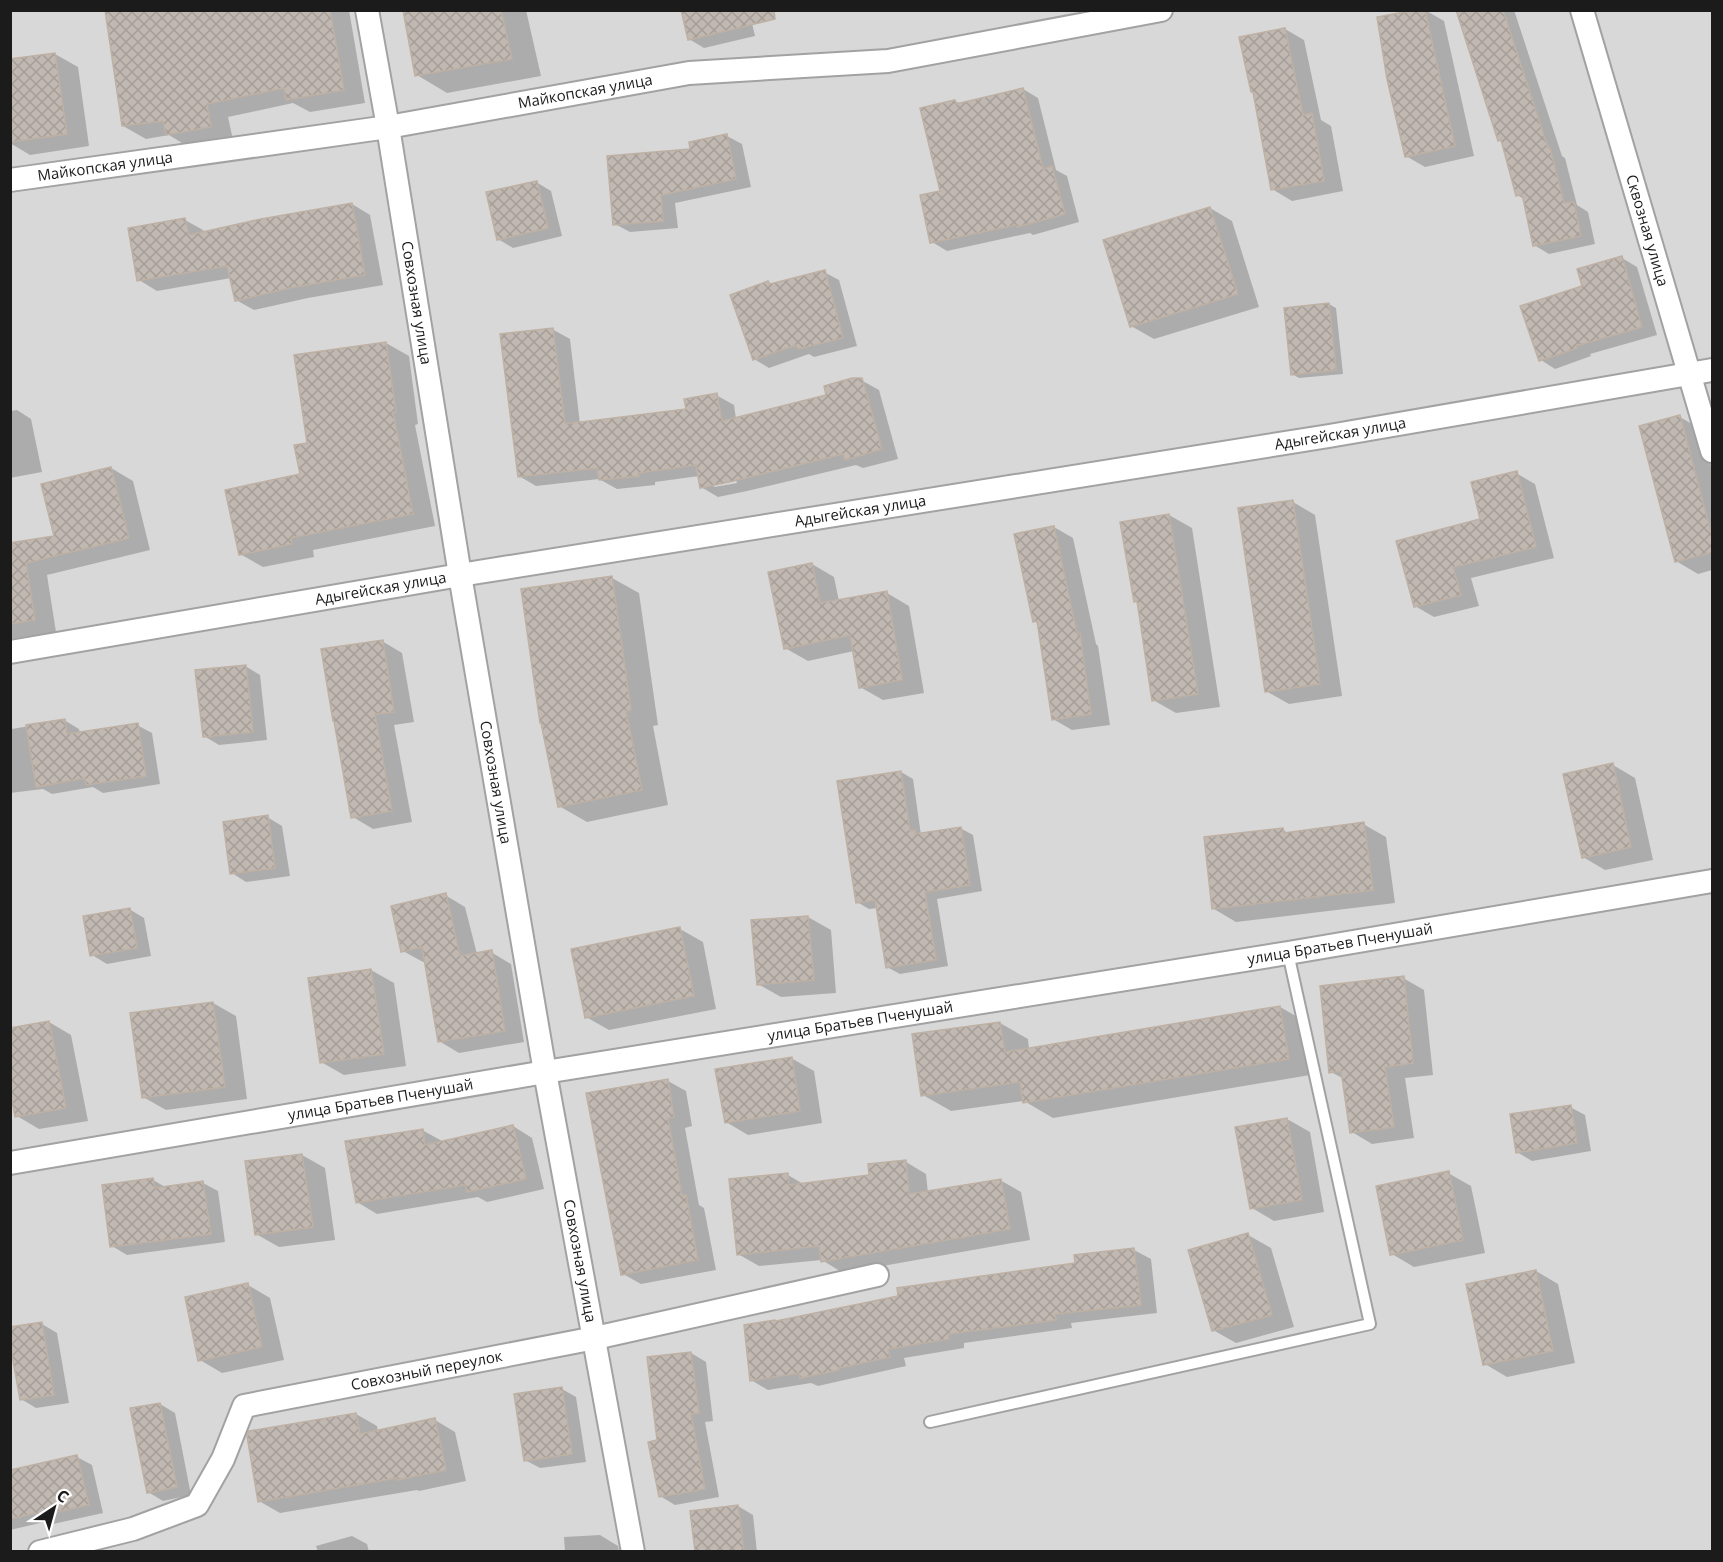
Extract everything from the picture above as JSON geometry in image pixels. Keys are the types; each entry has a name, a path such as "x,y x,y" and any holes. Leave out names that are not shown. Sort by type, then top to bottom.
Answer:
{"street":[{"name":"Совхозная улица","path":"367,10 545,1072 633,1551"},
{"name":"Майкопская улица","path":"10,180 388,127 689,73 888,61 1161,10"},
{"name":"Сквозная улица","path":"1582,10 1702,372 1713,451"},
{"name":"Адыгейская улица","path":"10,652 460,575 1329,436 1702,372"},
{"name":"улица Братьев Пченушай","path":"10,1163 545,1072 1288,953 1713,881"},
{"name":"Совхозный переулок","path":"40,1551 133,1529 197,1505 223,1459 244,1406 595,1338 877,1275"}],"lane":[{"path":"930,1422 1370,1324 1288,953"}],"shaded area":[{"path":"11,11 1712,11 1712,1551 11,1551"}],"building":[{"path":"105,10 330,10 344,90 286,100 284,88 207,104 211,127 166,135 163,121 122,126"},
{"path":"403,10 501,10 512,59 415,76"},
{"path":"681,10 774,10 775,19 688,40"},
{"path":"1425,10 1455,146 1405,157 1387,79 1377,17"},
{"path":"1456,10 1503,10 1548,148 1550,148 1564,203 1574,202 1581,236 1533,246 1522,194 1516,196 1501,140 1498,141"},
{"path":"1285,28 1303,115 1312,113 1324,181 1271,190 1253,92 1251,92 1239,37"},
{"path":"55,53 67,134 10,142 10,59"},
{"path":"1023,88 1043,169 1052,166 1065,214 1017,227 1016,225 930,243 920,195 940,191 920,108 955,100 956,104"},
{"path":"727,134 736,179 661,195 663,221 613,225 607,156 690,149 689,142"},
{"path":"537,181 548,228 497,240 486,192"},
{"path":"352,203 365,275 289,288 235,301 227,266 137,281 128,228 185,218 189,235 261,219"},
{"path":"1210,207 1238,294 1130,327 1103,240"},
{"path":"1622,256 1642,327 1576,346 1577,348 1539,361 1520,306 1582,286 1577,269"},
{"path":"825,270 843,338 798,349 796,345 753,360 730,295 768,281 770,284"},
{"path":"1329,303 1336,370 1291,375 1284,308"},
{"path":"553,328 565,424 686,409 684,399 717,393 722,421 826,395 824,386 852,378 862,378 882,449 845,460 843,454 700,488 696,465 638,473 639,476 599,480 597,468 518,477 500,334"},
{"path":"386,342 396,412 393,412 413,514 291,538 292,544 239,555 225,490 300,474 294,445 307,443 294,355"},
{"path":"1680,415 1713,540 1713,552 1675,562 1639,426"},
{"path":"111,467 129,538 26,563 35,620 10,624 10,543 54,536 41,484"},
{"path":"1517,471 1536,547 1453,567 1461,595 1414,607 1396,541 1480,519 1471,482"},
{"path":"1293,500 1320,684 1265,692 1238,508"},
{"path":"1169,514 1198,694 1152,701 1137,601 1134,602 1120,522"},
{"path":"1054,526 1077,634 1080,633 1091,714 1052,720 1037,621 1033,622 1014,534"},
{"path":"812,563 820,603 887,591 902,680 859,688 850,635 784,649 768,572"},
{"path":"612,576 631,710 626,711 642,790 558,807 540,723 521,589"},
{"path":"383,640 394,712 375,714 392,811 351,818 321,649"},
{"path":"246,665 253,732 203,737 195,670"},
{"path":"65,719 67,734 138,723 146,776 86,785 85,778 36,787 26,725"},
{"path":"1613,763 1631,847 1582,858 1563,774"},
{"path":"901,771 910,831 915,830 915,834 961,827 970,885 925,892 936,960 886,968 875,900 856,903 837,781"},
{"path":"268,815 275,868 230,874 223,822"},
{"path":"1364,822 1373,890 1212,909 1204,837 1283,828 1284,833"},
{"path":"446,893 460,956 492,950 505,1031 438,1042 422,947 401,952 391,906"},
{"path":"130,908 137,948 90,956 83,916"},
{"path":"808,916 814,980 757,985 751,920"},
{"path":"680,927 694,996 585,1018 571,949"},
{"path":"371,969 384,1054 320,1063 308,978"},
{"path":"1404,976 1413,1063 1385,1067 1394,1127 1350,1133 1341,1071 1329,1073 1320,986"},
{"path":"213,1002 225,1087 142,1098 130,1013"},
{"path":"1280,1006 1289,1059 1023,1103 1020,1082 921,1096 912,1034 1000,1022 1005,1052"},
{"path":"49,1021 66,1108 15,1117 10,1091 10,1028"},
{"path":"792,1057 800,1111 725,1123 715,1069"},
{"path":"668,1079 674,1117 668,1118 682,1196 686,1195 698,1260 621,1275 586,1093"},
{"path":"1571,1105 1577,1143 1516,1153 1510,1114"},
{"path":"1287,1118 1302,1200 1250,1209 1235,1127"},
{"path":"513,1125 526,1179 467,1192 465,1185 356,1203 345,1141 423,1129 425,1145"},
{"path":"302,1154 313,1227 255,1235 245,1161"},
{"path":"906,1160 909,1194 1001,1179 1010,1229 821,1262 819,1246 737,1255 729,1179 788,1173 789,1185 869,1175 868,1164"},
{"path":"1449,1171 1463,1240 1390,1255 1376,1186"},
{"path":"153,1178 155,1188 203,1181 211,1234 110,1247 102,1185"},
{"path":"1248,1233 1272,1315 1212,1331 1188,1250"},
{"path":"1134,1248 1141,1305 1055,1314 1056,1320 948,1334 949,1339 888,1349 890,1357 839,1368 839,1370 800,1378 799,1373 750,1381 744,1325 776,1321 898,1296 897,1288 1075,1263 1074,1255"},
{"path":"1536,1270 1553,1351 1483,1365 1466,1284"},
{"path":"248,1283 262,1347 198,1361 185,1297"},
{"path":"42,1322 54,1395 20,1400 10,1344 10,1327"},
{"path":"691,1352 699,1413 691,1414 705,1489 659,1497 648,1442 657,1440 647,1357"},
{"path":"562,1387 572,1454 524,1461 514,1394"},
{"path":"160,1403 177,1487 147,1493 130,1408"},
{"path":"356,1413 360,1434 435,1418 446,1470 258,1502 247,1436 249,1431"},
{"path":"77,1455 89,1505 10,1519 10,1470"},
{"path":"738,1505 744,1551 695,1551 690,1511"}]}
